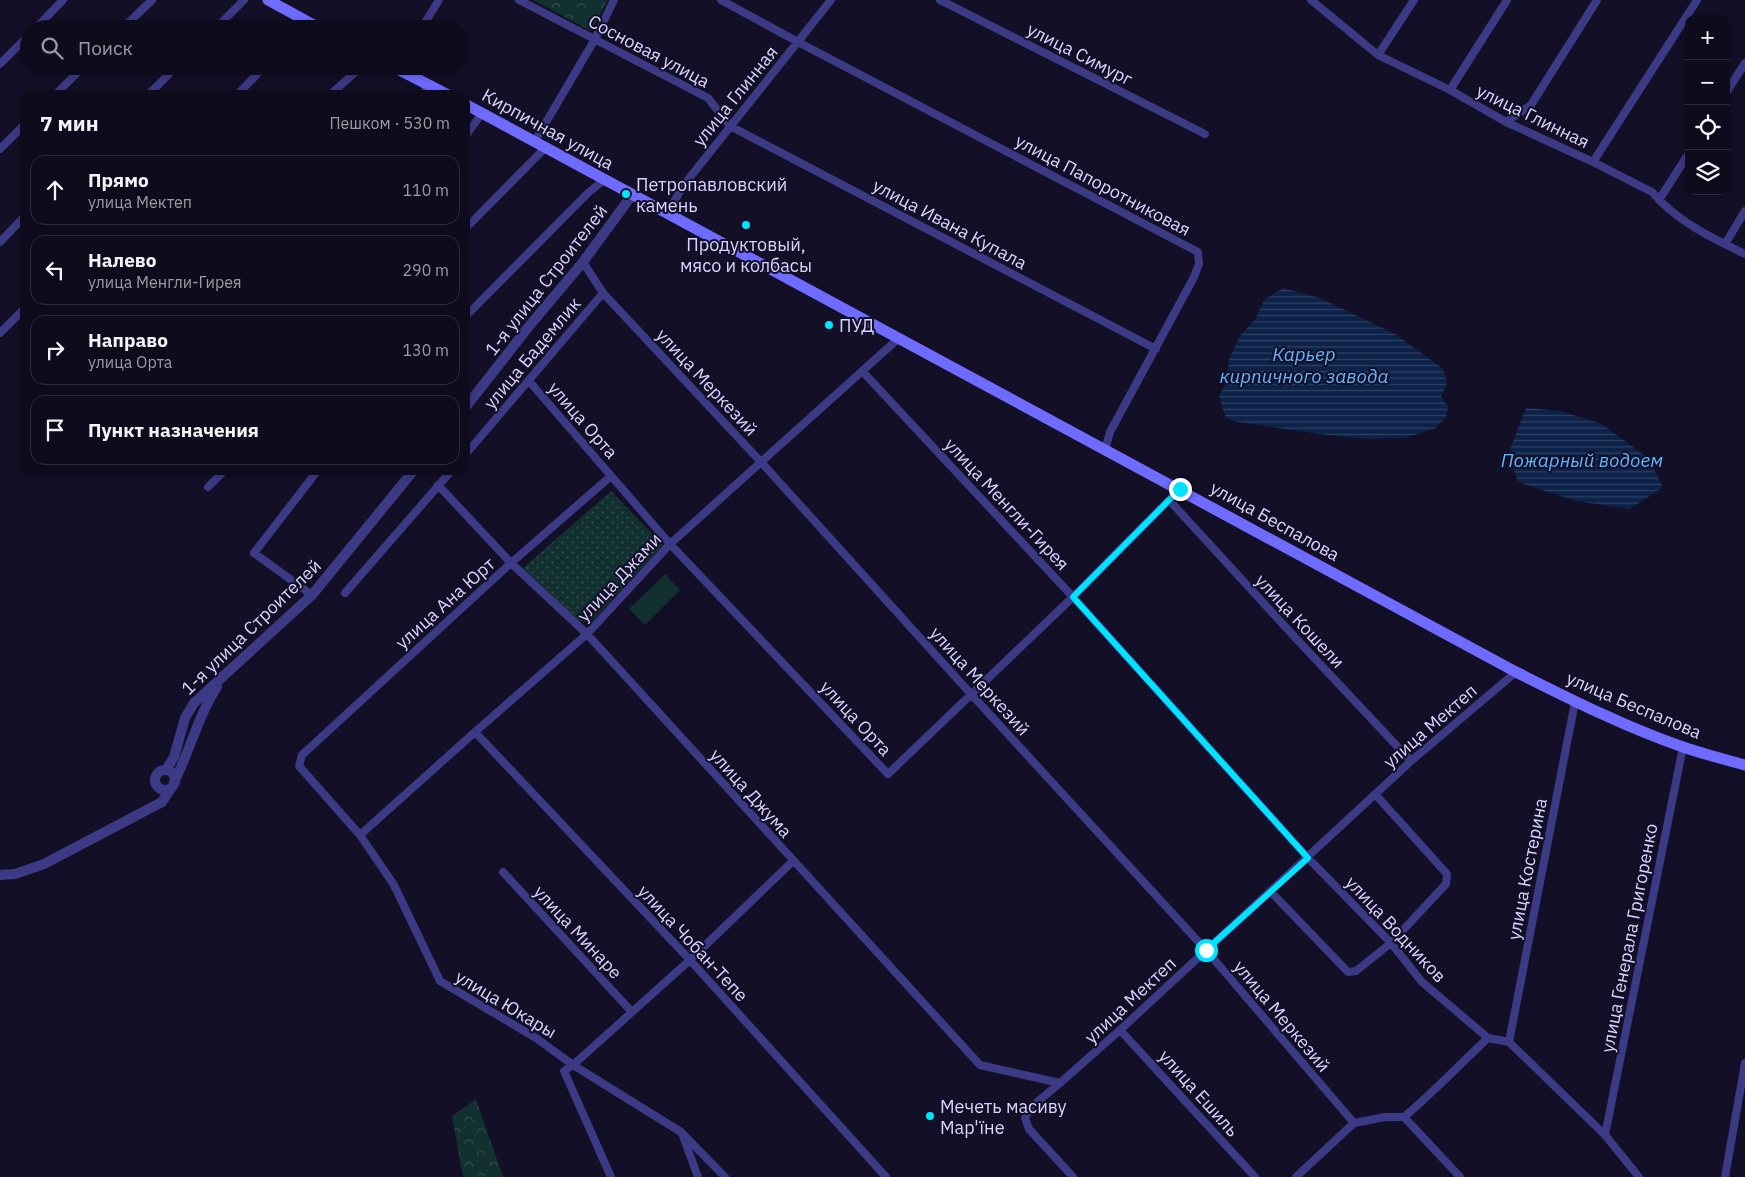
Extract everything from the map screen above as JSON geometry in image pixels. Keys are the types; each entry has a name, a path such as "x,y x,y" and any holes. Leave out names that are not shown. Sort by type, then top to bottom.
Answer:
{"main road":[{"path":"268,0 297,20"},
{"path":"410,75 438,90"},
{"name":"Кирпичная улица","path":"470,107 667,214"},
{"name":"улица Беспалова","path":"667,214 1180,489 1516,672 1575,702 1683,748 1745,765"}],"street":[{"path":"44,20 63,0"},
{"path":"131,20 152,0"},
{"path":"224,20 244,0"},
{"path":"427,20 439,0"},
{"name":"Сосновая улица","path":"519,0 708,98 730,126"},
{"path":"535,141 594,39 614,0"},
{"path":"722,0 798,42"},
{"name":"улица Глинная","path":"667,214 683,186 831,0"},
{"name":"улица Симург","path":"940,0 1205,134"},
{"name":"улица Глинная","path":"1311,0 1378,55 1450,90 1506,122 1593,162 1652,192 1686,222 1745,254"},
{"path":"1378,55 1414,0"},
{"path":"1450,90 1507,0"},
{"path":"1506,122 1531,105 1596,0"},
{"path":"1593,162 1697,0"},
{"name":"улица Папоротниковая","path":"798,42 1198,252 1199,264 1194,278 1110,432 1105,450"},
{"path":"0,64 20,44"},
{"path":"1730,87 1745,63"},
{"path":"60,90 75,75"},
{"path":"153,90 168,75"},
{"path":"242,90 257,75"},
{"path":"336,90 352,75"},
{"path":"426,90 430,86"},
{"path":"470,130 482,113"},
{"name":"улица Ивана Купала","path":"730,126 1156,349"},
{"path":"0,149 20,129"},
{"path":"470,224 546,147"},
{"path":"1659,200 1685,159"},
{"name":"1-я улица Строителей","path":"470,312 589,192 604,180"},
{"name":"1-я улица Строителей","path":"470,402 530,325 583,262 614,222 632,194"},
{"path":"1725,244 1745,211"},
{"path":"0,242 20,221"},
{"name":"улица Меркезий","path":"583,262 603,293 761,462 1206,950 1354,1123"},
{"name":"улица Бадемлик","path":"470,448 603,293"},
{"path":"0,334 20,313"},
{"name":"улица Джами","path":"360,836 587,634 670,544 899,338"},
{"name":"улица Менгли-Гирея","path":"863,372 1073,597 1308,858"},
{"name":"улица Орта","path":"529,381 670,544 888,774 1073,597 1180,489"},
{"path":"208,487 220,475"},
{"path":"312,595 254,553 314,475"},
{"name":"1-я улица Строителей","path":"166,770 174,757 185,718 194,703 312,595 410,475"},
{"path":"344,593 447,475"},
{"name":"улица Ана Юрт","path":"302,755 511,563 611,476"},
{"name":"улица Джума","path":"438,485 511,563 587,634 980,1065 1060,1084"},
{"name":"улица Кошели","path":"1169,500 1411,761"},
{"path":"0,875 15,874 44,864 162,802 185,761 208,700 233,667"},
{"name":"улица Мектеп","path":"1073,1177 1029,1129 1024,1118 1030,1108 1060,1084 1120,1030 1411,761 1516,672"},
{"name":"улица Костерина","path":"1509,1042 1575,702"},
{"name":"улица Чобан-Тепе","path":"475,732 690,960 886,1177"},
{"name":"улица Генерала Григоренко","path":"1605,1136 1683,748"},
{"name":"улица Юкары","path":"302,755 299,766 360,836 394,885 440,981 536,1038 573,1065 681,1132 725,1177"},
{"path":"162,802 155,783 156,774 166,770 174,776 172,785"},
{"path":"155,783 162,790 172,785"},
{"path":"1270,891 1348,972 1356,971 1391,943 1446,884 1447,874 1375,794"},
{"name":"улица Водников","path":"1308,858 1391,943 1422,982 1488,1038 1509,1042"},
{"path":"611,1177 564,1071 690,960 793,861"},
{"name":"улица Минаре","path":"502,872 632,1012"},
{"name":"улица Ешиль","path":"1120,1030 1255,1177"},
{"path":"1296,1177 1354,1123 1386,1117 1404,1117 1488,1038"},
{"path":"1509,1042 1605,1136 1640,1177"},
{"path":"1725,1177 1743,1084 1745,1063"},
{"path":"1404,1117 1460,1177"},
{"path":"681,1132 698,1177"}],"green space":[{"path":"533,0 608,0 591,31"},
{"path":"611,491 663,545 593,620 578,622 523,568"},
{"path":"665,574 680,590 645,625 629,609"},
{"path":"476,1099 503,1177 463,1177 452,1116"}],"water":[{"name":"Карьер кирпичного завода","path":"1283,288 1320,298 1397,335 1443,369 1447,384 1441,396 1448,407 1446,417 1436,428 1405,438 1367,439 1318,434 1238,422 1226,418 1219,396 1227,381 1229,359 1240,336 1256,318 1264,300"},
{"name":"Пожарный водоем","path":"1526,408 1560,411 1602,424 1648,458 1663,487 1630,509 1576,501 1518,482 1508,454"}],"place":[{"name":"Петропавловский камень","path":"626,194"},
{"name":"Продуктовый, мясо и колбасы","path":"746,225"},
{"name":"ПУД","path":"829,325"},
{"name":"Мечеть масиву Мар'їне","path":"930,1116"}],"route":[{"path":"1180,489 1073,597 1308,858 1206,950"}]}
